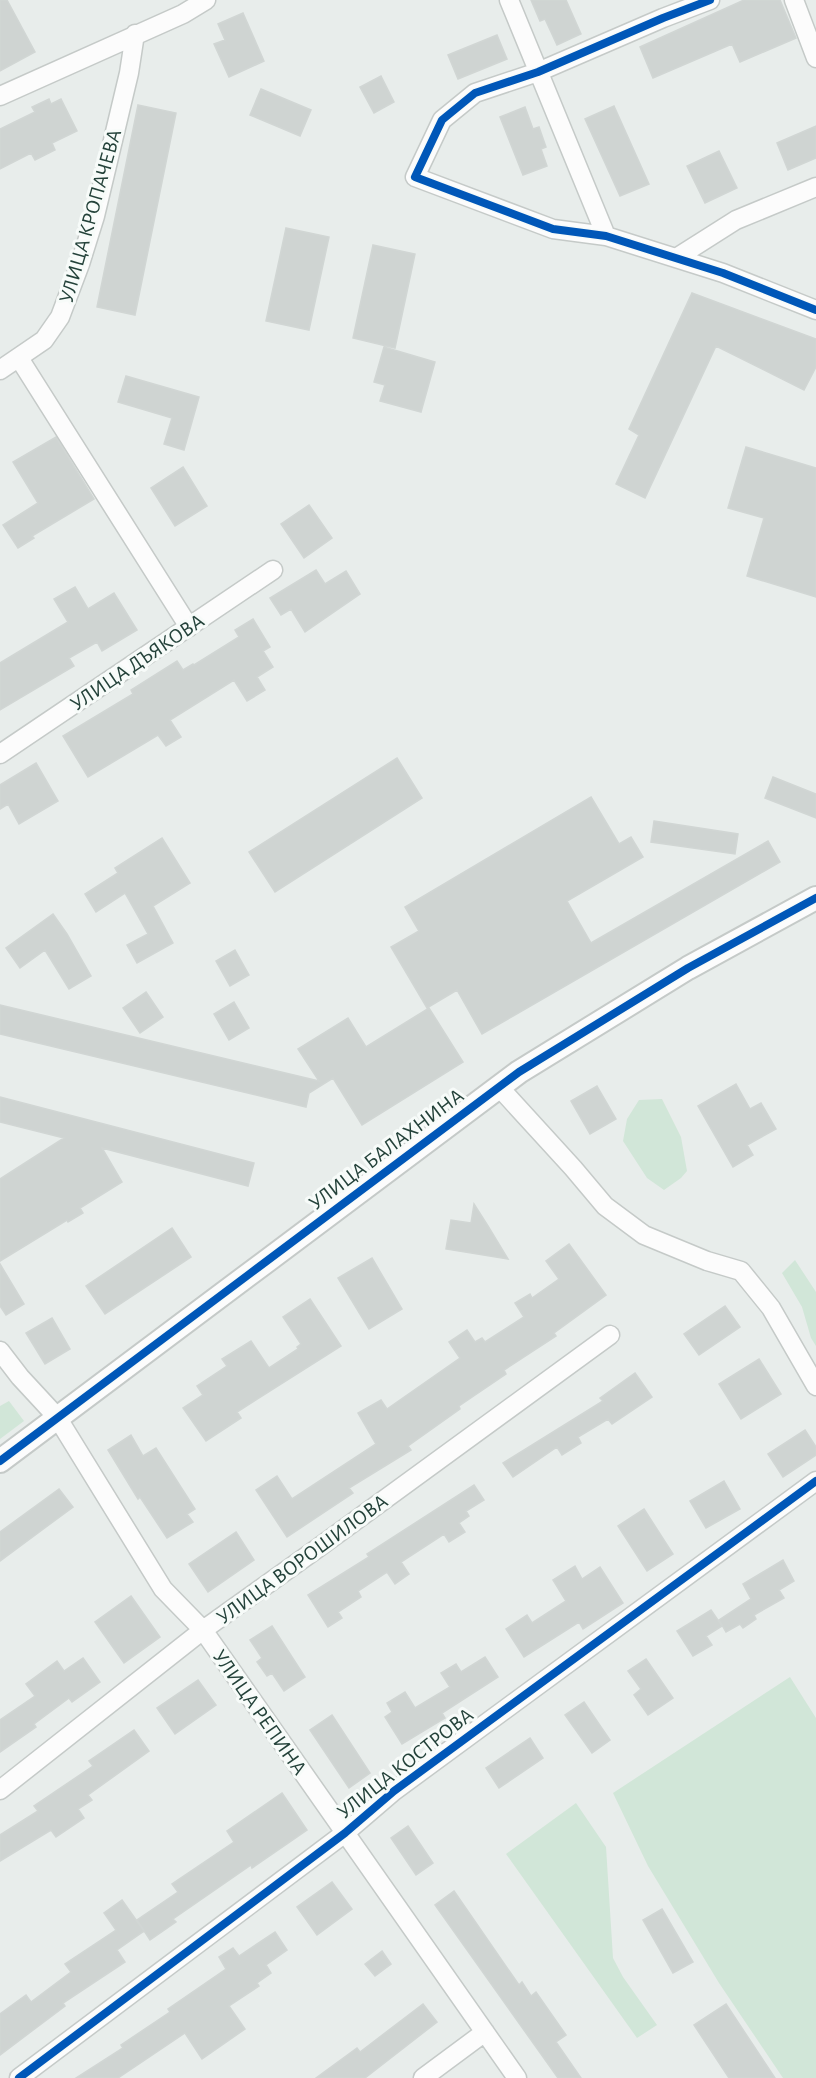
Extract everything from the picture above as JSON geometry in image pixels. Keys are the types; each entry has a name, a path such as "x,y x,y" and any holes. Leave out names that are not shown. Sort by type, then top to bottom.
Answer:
{"street":[{"path":"0,96 183,14 206,0"},
{"path":"509,0 606,236"},
{"path":"710,0 538,72 475,93 442,120 416,177 553,229 606,236 723,273 816,310"},
{"path":"794,0 816,58"},
{"name":"УЛИЦА КРОПАЧЕВА","path":"0,370 44,340 60,317 95,216 129,73 135,34"},
{"path":"676,258 736,220 816,187"},
{"path":"19,358 189,627"},
{"name":"УЛИЦА ДЪЯКОВА","path":"0,754 273,570"},
{"name":"УЛИЦА БАЛАХНИНА","path":"0,1461 519,1072 688,968 816,898"},
{"path":"499,1087 605,1206 644,1235 707,1261 741,1271 771,1308 816,1386"},
{"name":"УЛИЦА ВОРОШИЛОВА","path":"0,1790 203,1630 610,1335"},
{"name":"УЛИЦА РЕПИНА","path":"0,1351 20,1377 57,1417 163,1589 203,1630 517,2078"},
{"name":"УЛИЦА КОСТРОВА","path":"19,2078 345,1833 404,1784 816,1481"},
{"path":"423,2078 485,2032"}],"green space":[{"path":"662,1099 681,1137 687,1171 664,1190 647,1178 623,1141 627,1119 639,1100"},
{"path":"795,1260 816,1292 816,1346 811,1338 802,1307 782,1273"},
{"path":"9,1401 24,1421 0,1439 0,1406"},
{"path":"790,1677 816,1718 816,2078 783,2078 719,1983 648,1866 613,1793"},
{"path":"576,1803 606,1847 613,1958 623,1977 657,2025 637,2038 506,1854"}],"building":[{"path":"0,0 7,0 35,52 0,71"},
{"path":"531,0 566,0 581,34 557,45 545,19 540,21"},
{"path":"744,0 780,0 796,38 740,62 732,44 653,78 640,47"},
{"path":"243,13 264,61 229,77 214,44 225,40 218,24"},
{"path":"497,35 507,59 458,79 448,55"},
{"path":"381,76 394,102 374,113 360,87"},
{"path":"261,89 311,110 300,136 250,115"},
{"path":"49,99 51,104 61,99 77,131 52,143 55,150 35,160 31,153 0,169 0,129 35,112 32,107"},
{"path":"138,105 176,113 135,315 97,307"},
{"path":"614,106 649,184 620,196 585,119"},
{"path":"525,107 533,129 539,127 546,147 541,149 547,166 523,175 500,117"},
{"path":"816,126 816,158 788,170 777,143"},
{"path":"719,151 737,188 705,203 687,166"},
{"path":"286,228 329,237 309,330 266,321"},
{"path":"373,245 415,254 395,348 353,338"},
{"path":"692,293 816,339 816,367 804,390 716,346 645,498 616,484 639,435 629,429"},
{"path":"384,347 435,362 421,412 380,401 385,385 374,382"},
{"path":"126,376 199,397 184,450 164,444 172,418 118,402"},
{"path":"56,437 94,499 32,536 34,538 18,548 3,525 38,503 13,462"},
{"path":"746,447 816,468 816,597 747,576 764,518 728,508"},
{"path":"183,467 207,506 175,526 151,488"},
{"path":"309,505 332,538 304,558 281,524"},
{"path":"316,570 325,584 346,571 360,594 305,632 291,609 281,615 270,598"},
{"path":"75,587 88,609 114,593 137,630 102,651 97,642 69,658 74,666 0,710 0,663 68,622 54,599"},
{"path":"253,619 270,647 263,651 273,667 257,677 265,690 247,701 234,680 170,720 181,737 166,746 158,735 88,777 63,736 133,694 131,690 177,661 183,670 194,665 239,637 235,630"},
{"path":"397,758 422,798 275,892 249,852"},
{"path":"36,763 58,801 19,824 8,804 0,809 0,785"},
{"path":"773,777 816,794 816,818 765,798"},
{"path":"591,797 619,844 631,837 643,857 567,901 591,943 768,841 780,862 482,1034 457,990 427,1008 391,947 419,931 405,907"},
{"path":"654,821 738,834 735,854 651,842"},
{"path":"162,838 190,883 153,906 173,943 137,963 127,945 148,934 125,893 96,912 85,894 118,873 115,868"},
{"path":"53,914 91,976 69,989 45,950 20,968 6,948"},
{"path":"235,950 249,975 230,986 216,961"},
{"path":"146,992 163,1017 140,1033 123,1008"},
{"path":"234,1002 249,1028 229,1040 214,1014"},
{"path":"0,1005 319,1081 298,1049 348,1018 366,1047 429,1008 463,1062 362,1125 333,1078 309,1093 306,1107 0,1034"},
{"path":"736,1084 750,1109 761,1103 776,1129 747,1145 753,1155 733,1167 698,1106"},
{"path":"597,1086 616,1119 590,1134 571,1101"},
{"path":"0,1097 254,1163 248,1186 102,1148 122,1182 80,1208 83,1213 68,1222 67,1220 0,1261 0,1179 64,1138 0,1122"},
{"path":"474,1204 508,1259 446,1249 451,1220 471,1223"},
{"path":"172,1228 191,1257 105,1314 86,1286"},
{"path":"569,1244 606,1295 554,1333 556,1336 504,1370 506,1374 459,1406 460,1409 408,1446 411,1450 349,1488 353,1493 287,1537 256,1490 277,1476 292,1499 376,1444 358,1413 381,1400 387,1409 460,1358 449,1342 467,1330 475,1342 482,1338 485,1342 524,1317 515,1303 530,1294 532,1298 559,1279 546,1261"},
{"path":"372,1258 402,1309 369,1329 338,1278"},
{"path":"0,1264 24,1304 6,1315 0,1306"},
{"path":"310,1299 341,1346 237,1412 241,1418 206,1441 183,1408 203,1395 197,1386 227,1366 222,1359 251,1341 269,1368 298,1349 297,1347 301,1344 283,1317"},
{"path":"725,1306 740,1327 699,1355 684,1334"},
{"path":"52,1318 70,1349 45,1364 26,1333"},
{"path":"759,1359 781,1394 741,1419 719,1384"},
{"path":"635,1373 652,1397 612,1424 608,1419 578,1437 581,1443 562,1455 557,1447 513,1477 503,1463 603,1401 600,1398"},
{"path":"805,1430 816,1447 816,1455 783,1477 768,1454"},
{"path":"131,1435 143,1456 156,1448 195,1509 187,1514 193,1522 167,1538 140,1497 138,1499 108,1450"},
{"path":"724,1481 740,1509 706,1528 690,1501"},
{"path":"474,1485 484,1500 466,1511 469,1516 459,1523 465,1532 449,1542 444,1534 401,1562 409,1574 395,1584 387,1572 358,1591 361,1597 338,1612 342,1618 328,1627 308,1595 369,1557 367,1554"},
{"path":"59,1489 73,1507 0,1561 0,1532"},
{"path":"644,1509 673,1554 647,1571 618,1526"},
{"path":"236,1532 254,1560 208,1592 189,1564"},
{"path":"783,1560 794,1581 779,1590 784,1598 754,1615 756,1619 743,1628 740,1624 726,1632 719,1620 751,1599 743,1584"},
{"path":"575,1566 582,1579 600,1567 623,1603 583,1629 579,1622 524,1657 506,1629 527,1615 532,1623 566,1601 553,1580"},
{"path":"131,1596 160,1637 124,1663 95,1622"},
{"path":"711,1610 722,1626 706,1636 712,1645 693,1656 677,1631"},
{"path":"272,1626 305,1677 284,1691 272,1673 267,1676 257,1662 262,1658 250,1640"},
{"path":"485,1657 498,1677 442,1713 445,1718 402,1744 385,1717 392,1712 387,1703 405,1692 415,1708 450,1687 441,1673 456,1664 461,1672"},
{"path":"83,1658 100,1682 72,1702 69,1698 34,1724 36,1727 0,1752 0,1720 35,1696 26,1684 57,1661 64,1671"},
{"path":"646,1659 673,1698 648,1715 634,1695 641,1689 628,1671"},
{"path":"198,1680 216,1705 175,1734 157,1708"},
{"path":"584,1702 610,1740 592,1753 565,1715"},
{"path":"332,1715 370,1773 349,1788 310,1730"},
{"path":"134,1730 149,1751 88,1795 92,1800 78,1809 84,1818 56,1837 51,1830 0,1861 0,1835 38,1811 34,1806 93,1766 89,1761"},
{"path":"530,1738 543,1758 499,1788 486,1768"},
{"path":"282,1793 307,1830 252,1868 251,1865 173,1919 176,1922 150,1940 137,1920 178,1892 172,1884 234,1842 227,1831"},
{"path":"408,1826 433,1863 416,1875 391,1838"},
{"path":"332,1882 352,1909 317,1935 297,1907"},
{"path":"454,1891 519,1985 522,1982 531,1996 536,1992 566,2035 556,2042 581,2078 558,2078 435,1905"},
{"path":"122,1900 144,1931 117,1950 125,1962 63,2003 65,2006 0,2055 0,2014 26,1995 31,2002 71,1972 65,1964 116,1930 104,1913"},
{"path":"662,1909 693,1962 673,1973 643,1920"},
{"path":"275,1932 287,1950 266,1965 271,1973 257,1983 259,1986 229,2006 245,2029 202,2059 185,2033 118,2078 76,2078 123,2048 121,2045 170,2012 168,2009 226,1969 219,1957 233,1948 239,1956"},
{"path":"382,1951 391,1964 375,1976 365,1964"},
{"path":"423,2004 437,2022 365,2078 316,2078 357,2048 360,2052"},
{"path":"726,2004 775,2078 729,2078 694,2025"}],"cycle path":[{"path":"710,0 538,72 475,93 442,120 415,177 553,229 606,236 723,273 816,310"},
{"path":"0,1461 519,1072 688,968 816,898"},
{"path":"19,2078 345,1833 394,1791 816,1481"}]}
